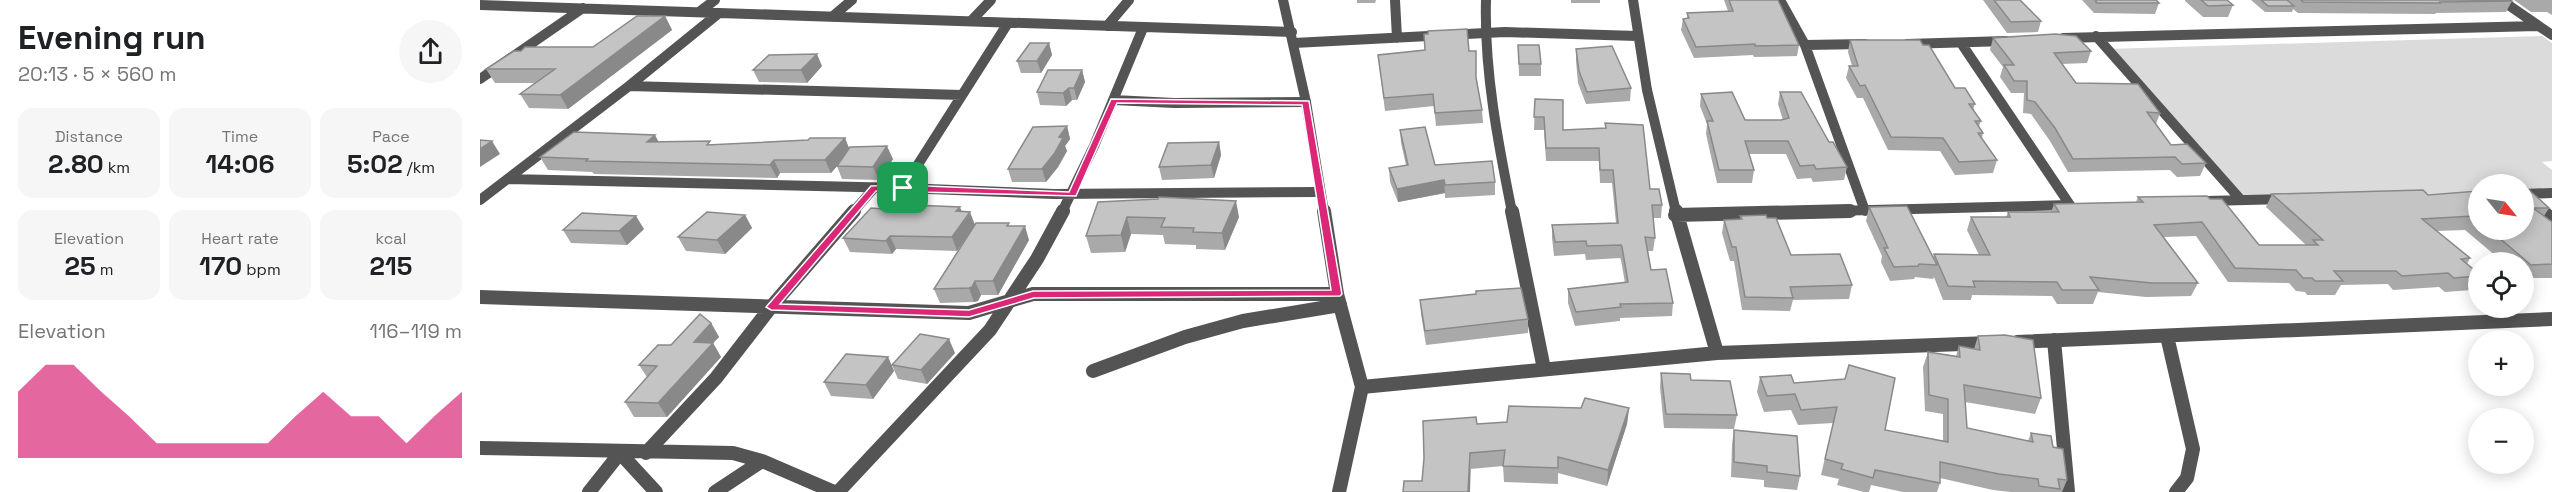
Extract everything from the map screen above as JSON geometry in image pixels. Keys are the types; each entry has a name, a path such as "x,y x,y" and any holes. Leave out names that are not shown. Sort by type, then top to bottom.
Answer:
{"street":[{"path":"699,12 715,0"},
{"path":"832,16 852,0"},
{"path":"971,21 991,0"},
{"path":"1107,26 1129,0"},
{"path":"1283,0 1306,102 1338,300 1362,387 1339,492"},
{"path":"1395,0 1397,38"},
{"path":"1486,0 1485,33 1501,158 1544,369"},
{"path":"1633,0 1637,36 1675,215 1717,353"},
{"path":"1780,0 1805,45 1866,211"},
{"path":"2501,0 2552,36"},
{"path":"480,4 1107,26 1293,38 1397,38 1485,33 1637,36"},
{"path":"480,79 583,8"},
{"path":"480,200 629,86 719,13"},
{"path":"903,188 1008,23"},
{"path":"2051,39 2538,26"},
{"path":"480,448 620,453 733,453 762,460 836,492 990,330 1012,301 1072,194 1143,28"},
{"path":"2096,36 2241,200"},
{"path":"1894,44 2018,40"},
{"path":"1675,215 2076,205 1962,43"},
{"path":"1805,45 1872,44"},
{"path":"629,86 962,95"},
{"path":"1114,100 1174,103 1306,102"},
{"path":"508,179 1072,194 1319,192"},
{"path":"646,453 716,378 771,307 874,188"},
{"path":"2534,195 2552,193"},
{"path":"2196,202 2301,199"},
{"path":"2534,205 2552,219"},
{"path":"480,297 969,314 1033,294 1338,300"},
{"path":"1093,371 1185,337 1243,321 1338,300"},
{"path":"1362,387 1717,353 2552,319"},
{"path":"2167,336 2193,449 2187,478 2176,492"},
{"path":"2054,340 2068,492"},
{"path":"589,492 620,453"},
{"path":"620,453 656,492"},
{"path":"715,492 762,460"}],"shaded area":[{"path":"2542,36 2552,43 2552,161 2542,162 2552,170 2552,191 2534,192 2534,174 2468,174 2468,193 2236,197 2106,49"}],"building":[{"path":"1729,0 1778,0 1799,45 1755,46 1755,44 1696,47 1683,19 1689,18 1687,13 1733,11"},
{"path":"1994,0 2020,0 2041,21 2011,22"},
{"path":"2095,0 2156,0 2159,3 2097,3"},
{"path":"2201,0 2227,0 2233,5 2208,6"},
{"path":"2261,0 2287,0 2294,6 2268,6"},
{"path":"2301,0 2512,1 2439,2 2441,3 2303,2"},
{"path":"637,16 665,16 560,95 520,94 555,69 486,69 514,51 521,51 525,47 593,47"},
{"path":"1467,29 1469,51 1476,51 1476,78 1482,110 1435,113 1433,94 1384,98 1378,55 1425,50 1424,34 1428,34 1428,31"},
{"path":"2055,34 2076,36 2091,51 2054,53 2076,83 2138,84 2160,113 2147,112 2171,145 2187,144 2206,163 2182,164 2175,157 2073,159 2055,128 2035,102 2027,100 2027,81 2014,81 2004,65 2014,65 1993,38"},
{"path":"1850,40 1920,40 1923,45 1929,45 1955,88 1965,88 1975,104 1969,104 1981,121 1975,121 1983,133 1978,133 1997,160 1959,162 1943,138 1891,137 1865,85 1860,86 1849,66 1858,66"},
{"path":"1030,43 1049,43 1037,61 1017,61"},
{"path":"1518,45 1539,45 1541,64 1519,64"},
{"path":"1612,46 1631,88 1587,92 1579,71 1576,49"},
{"path":"817,54 801,70 753,70 769,55"},
{"path":"1048,70 1082,70 1074,88 1069,88 1063,93 1037,92"},
{"path":"1732,92 1745,120 1781,120 1789,118 1780,92 1801,92 1829,142 1833,142 1847,167 1816,169 1814,165 1800,166 1788,141 1745,141 1754,170 1719,170 1707,121 1713,121 1701,94"},
{"path":"1535,99 1563,100 1563,130 1606,128 1605,123 1643,125 1650,189 1659,189 1662,205 1652,205 1655,238 1645,237 1651,270 1666,269 1673,303 1620,304 1621,307 1576,312 1568,289 1628,282 1622,247 1621,245 1587,246 1586,241 1555,242 1552,225 1618,223 1613,170 1600,170 1599,148 1546,148 1544,117 1534,117"},
{"path":"1067,126 1059,137 1063,138 1054,154 1042,169 1008,169 1033,127"},
{"path":"1425,127 1435,165 1492,161 1495,182 1445,185 1444,180 1397,189 1389,168 1408,165 1400,130"},
{"path":"574,132 655,135 647,142 710,141 707,145 845,138 825,160 774,160 770,165 586,161 588,159 540,157"},
{"path":"480,140 492,141 480,149"},
{"path":"1219,142 1211,165 1159,167 1168,143"},
{"path":"887,146 873,167 837,166 850,147"},
{"path":"2423,190 2428,195 2468,192 2468,216 2422,219 2468,256 2461,259 2468,265 2468,277 2454,278 2448,273 2402,276 2396,271 2334,271 2343,281 2315,281 2312,278 2303,278 2296,270 2235,268 2202,222 2154,225 2198,283 2152,283 2090,277 2099,290 2062,290 2057,282 1973,281 1975,287 1948,286 1934,254 1990,255 1971,217 2010,217 2008,212 2059,212 2054,204 2143,202 2138,197 2207,196 2210,199 2222,199 2259,245 2318,245 2313,240 2323,240 2272,194"},
{"path":"2534,194 2549,208 2534,208"},
{"path":"1159,197 1236,201 1222,233 1193,232 1194,228 1161,227 1165,218 1127,217 1121,235 1086,236 1098,202 1158,199"},
{"path":"889,204 960,207 956,211 970,212 952,237 890,236 886,241 843,238 871,208 885,209"},
{"path":"1907,206 1937,265 1919,264 1918,266 1894,267 1884,248 1888,248 1869,207"},
{"path":"2534,209 2552,222 2552,264 2534,265 2534,252 2516,252 2502,240 2534,240"},
{"path":"707,212 745,215 717,240 678,237"},
{"path":"582,213 636,216 619,231 563,230"},
{"path":"1766,215 1767,218 1776,218 1791,255 1840,254 1852,285 1790,287 1793,298 1745,297 1736,247 1732,247 1724,220 1742,219 1740,216"},
{"path":"976,223 1009,223 1007,226 1025,226 993,281 975,281 969,288 934,289"},
{"path":"1521,288 1528,319 1425,331 1420,300 1476,294 1476,291"},
{"path":"700,314 711,323 694,342 713,343 658,403 625,402 657,366 639,365 658,345 671,345"},
{"path":"920,334 949,339 921,370 892,365"},
{"path":"2005,335 2033,340 2041,398 1964,385 1967,428 2033,442 2031,433 2051,436 2053,447 2063,449 2067,480 2058,479 2060,489 2039,486 2038,479 1940,462 1940,483 1875,470 1873,478 1841,469 1843,464 1825,459 1837,407 1801,410 1795,394 1767,396 1760,377 1791,375 1794,383 1845,379 1849,365 1895,378 1885,430 1948,442 1948,399 1929,395 1928,352 1960,357 1959,346 1980,350 1978,336"},
{"path":"846,354 888,357 866,385 824,382"},
{"path":"1661,373 1690,374 1691,380 1730,381 1737,415 1666,414"},
{"path":"1585,398 1629,408 1608,470 1558,457 1558,468 1503,466 1505,450 1470,453 1468,492 1403,492 1404,481 1422,481 1423,421 1476,417 1477,424 1507,422 1509,406 1581,408"},
{"path":"1734,430 1797,436 1800,476 1767,472 1767,466 1734,462"}],"route":[{"path":"1114,100 1174,103 1306,102 1337,294 1033,294 969,314 771,307 874,188 903,188 1072,194 1114,100"}]}
